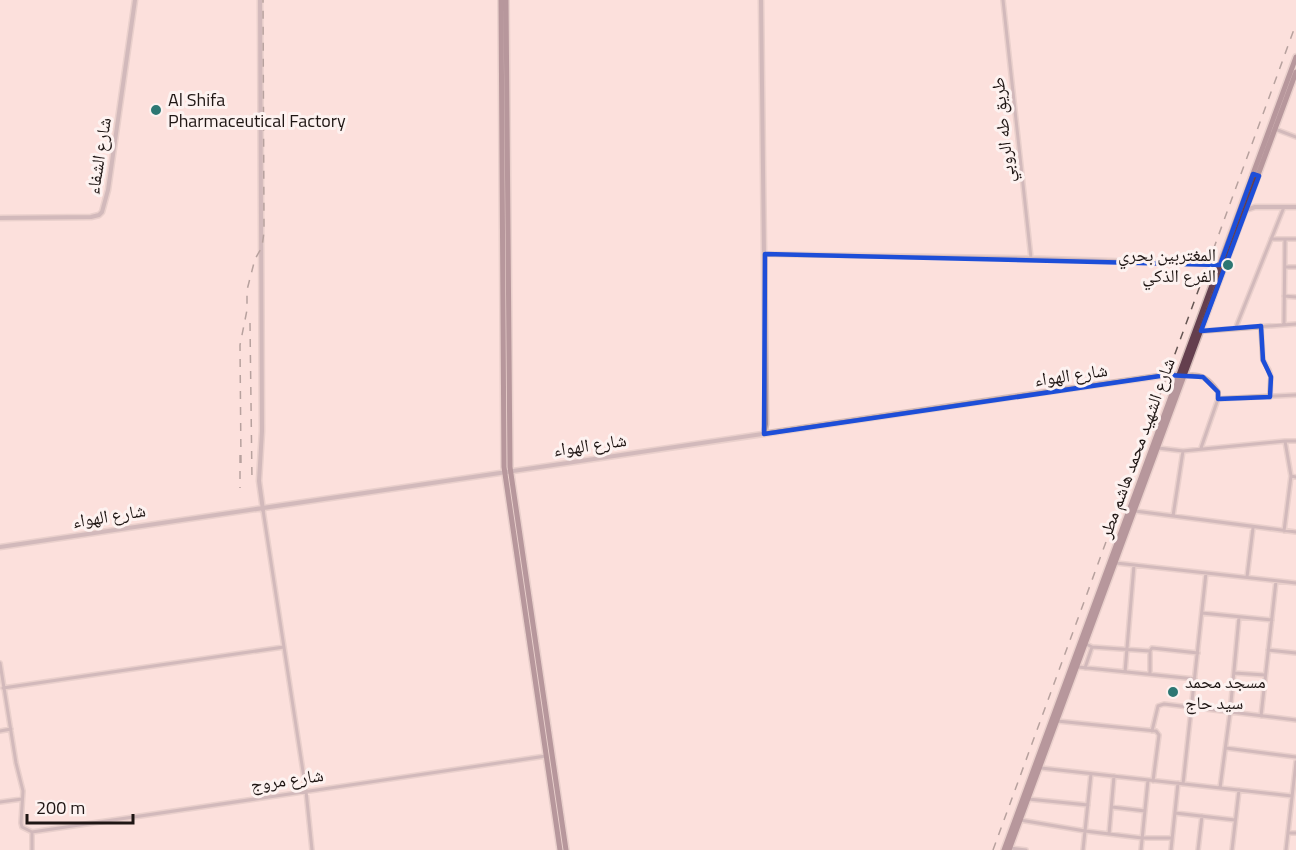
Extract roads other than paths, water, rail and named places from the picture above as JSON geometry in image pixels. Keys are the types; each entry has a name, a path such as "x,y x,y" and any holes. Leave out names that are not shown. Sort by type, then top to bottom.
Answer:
{"main road":[{"path":"501,0 508,471 566,850"},
{"path":"506,0 508,471"},
{"name":"شارع الشهيد محمد هاشم مطر","path":"1182,376 1202,331 1246,211 1296,57"},
{"name":"شارع الشهيد محمد هاشم مطر","path":"1008,849 1087,644 1220,265 1296,72"},
{"name":"شارع الشهيد محمد هاشم مطر","path":"1114,562 1135,511 1156,447"},
{"path":"532,639 560,850"},
{"name":"شارع الشهيد محمد هاشم مطر","path":"1008,849 1087,644"}],"street":[{"name":"شارع الشفاء","path":"0,218 91,217 102,212 107,195 135,0"},
{"path":"260,0 262,431 260,481 262,509 306,791 312,850"},
{"path":"761,0 765,254 766,424 764,434"},
{"name":"طريق طه الروبي","path":"1003,0 1031,258"},
{"path":"1275,129 1296,137"},
{"path":"1246,211 1253,207 1296,207"},
{"path":"1236,327 1284,207"},
{"path":"1271,239 1296,239"},
{"path":"1284,324 1285,239"},
{"path":"765,254 1031,258 1220,265"},
{"path":"1285,267 1296,267"},
{"path":"1284,297 1296,297"},
{"path":"1202,331 1296,324"},
{"path":"1261,326 1263,360 1271,377 1270,397"},
{"name":"شارع الهواء","path":"0,547 1167,375 1182,376"},
{"path":"1182,376 1197,375 1207,379 1218,392 1218,399 1201,448"},
{"path":"1218,399 1296,395"},
{"path":"1284,531 1294,477 1285,441"},
{"path":"1156,447 1184,450 1296,441"},
{"path":"1173,516 1184,450"},
{"path":"1135,511 1296,532"},
{"path":"1247,577 1253,528"},
{"path":"1114,562 1296,583"},
{"path":"1125,672 1134,565"},
{"path":"1183,784 1206,573"},
{"path":"1260,716 1276,580"},
{"path":"1202,613 1272,620"},
{"path":"1220,788 1239,617"},
{"path":"1084,668 1087,644 1150,651 1154,647 1198,653"},
{"path":"3,688 284,647"},
{"path":"1268,650 1296,653"},
{"path":"1150,651 1150,673"},
{"path":"0,663 23,791 21,823 22,827 32,832 31,850"},
{"path":"1077,667 1195,679"},
{"path":"1234,673 1265,675"},
{"path":"1152,731 1158,706 1167,704 1296,720"},
{"path":"1057,721 1156,731 1159,735 1153,781"},
{"path":"0,731 11,729"},
{"path":"1226,748 1296,757"},
{"name":"شارع مروج","path":"32,832 546,756"},
{"path":"1286,850 1296,762"},
{"path":"1040,768 1292,796"},
{"path":"1083,850 1091,774"},
{"path":"1108,834 1114,776"},
{"path":"1140,850 1148,780"},
{"path":"1171,850 1178,783"},
{"path":"1232,850 1239,790"},
{"path":"0,802 22,799"},
{"path":"1028,799 1088,805"},
{"path":"1112,807 1145,811"},
{"path":"1291,807 1296,807"},
{"path":"1175,813 1235,820"},
{"path":"1198,850 1202,816"},
{"path":"1020,820 1108,834 1142,838 1172,838"},
{"path":"1288,833 1296,833"},
{"path":"1008,849 1026,850"}],"railway":[{"path":"241,463 240,345 247,310 247,290 255,259 262,247 264,232 263,0"},
{"path":"993,850 1296,24"},
{"path":"250,323 252,481"},
{"path":"240,455 240,488"}],"place":[{"name":"Al Shifa Pharmaceutical Factory","path":"156,110"},
{"name":"المغتربين بحري الفرع الذكي","path":"1228,265"},
{"name":"مسجد محمد سيد حاج","path":"1173,692"}]}
